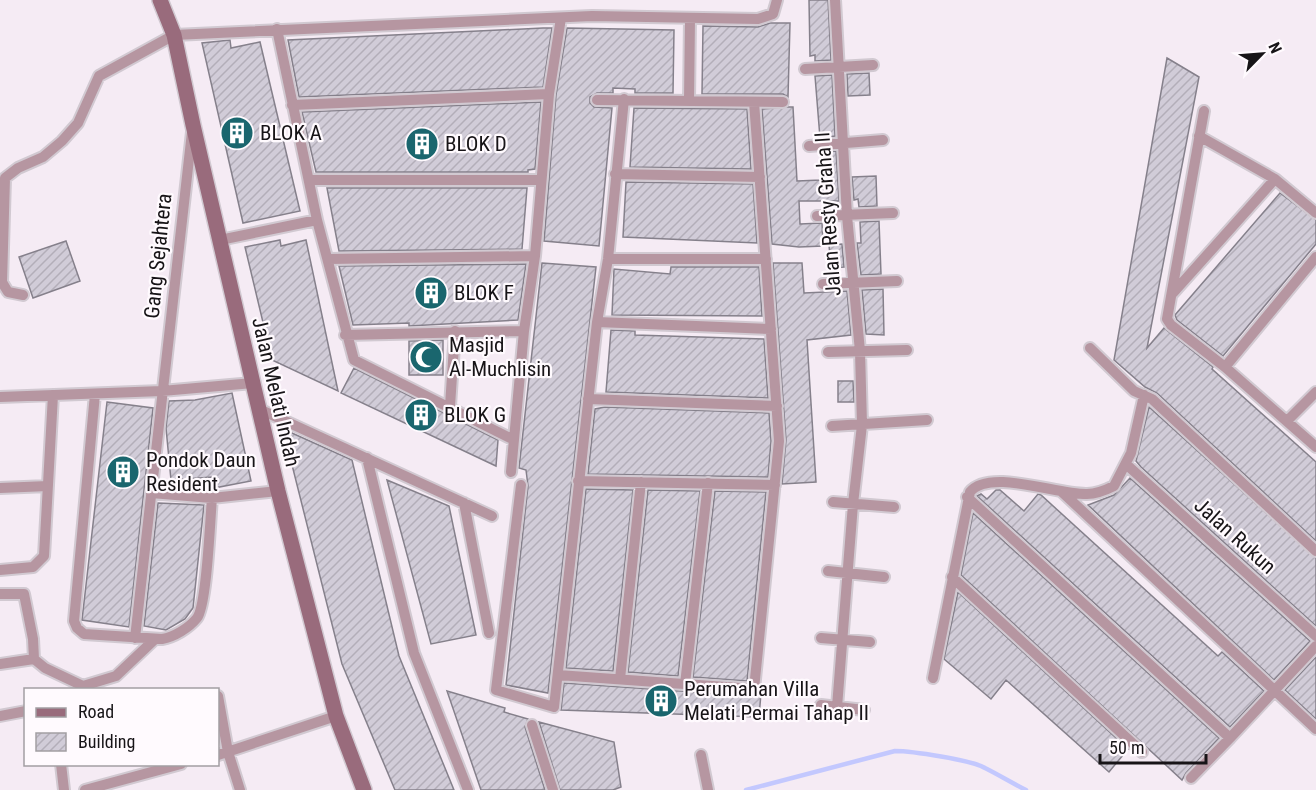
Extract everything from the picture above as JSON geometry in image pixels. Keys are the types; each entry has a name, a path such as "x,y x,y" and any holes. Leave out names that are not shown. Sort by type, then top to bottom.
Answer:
{"main road":[{"name":"Jalan Melati Indah","path":"160,0 174,35 192,125 278,491 336,716 364,790"}],"street":[{"name":"Jalan Resty Graha II","path":"835,0 847,216 860,351 862,425 853,504 837,707"},
{"path":"23,295 8,292 2,282 5,178 18,168 43,158 62,141 78,123 99,76 174,35 561,18 758,19 767,18 776,5"},
{"path":"511,472 524,331 535,256 549,94 561,18"},
{"path":"688,100 690,18"},
{"path":"277,29 292,105 311,180 317,220 329,259 345,335 354,360 514,440"},
{"path":"805,69 873,65"},
{"path":"292,105 549,94"},
{"path":"521,485 496,690 554,707 597,322 608,259 624,99"},
{"path":"597,100 783,102"},
{"path":"558,675 753,689 779,441 754,102"},
{"path":"1204,111 1167,317 1171,325 1225,367 1316,447"},
{"name":"Gang Sejahtera","path":"135,638 192,125"},
{"path":"1199,136 1275,179 1316,213"},
{"path":"809,146 883,140"},
{"path":"615,174 760,177"},
{"path":"1173,293 1275,179"},
{"path":"311,180 541,180"},
{"path":"817,216 893,213"},
{"path":"220,240 317,220"},
{"path":"329,259 535,256"},
{"path":"1225,367 1316,257"},
{"path":"608,259 766,259"},
{"path":"823,284 897,281"},
{"path":"597,322 771,329"},
{"path":"450,406 455,331"},
{"path":"345,335 524,331"},
{"path":"1090,348 1134,391 1152,399 1316,550"},
{"path":"828,352 907,350"},
{"path":"0,397 162,391 253,383"},
{"path":"1287,421 1316,392"},
{"path":"95,394 74,621 76,628 84,634 155,639 174,637 198,618 203,598 212,498"},
{"path":"933,678 967,497 977,484 994,482 1009,482 1062,492 1089,494 1106,490 1118,483 1127,465 1144,394"},
{"path":"0,570 33,567 45,556 53,395"},
{"path":"588,399 777,406"},
{"path":"259,409 492,516"},
{"path":"832,426 927,420"},
{"path":"367,458 414,653 468,790"},
{"name":"Jalan Rukun","path":"1127,465 1316,636"},
{"path":"578,481 775,485"},
{"path":"620,679 640,482"},
{"path":"685,684 708,483"},
{"path":"0,488 48,486"},
{"path":"151,493 212,498 278,491"},
{"path":"1062,492 1316,729"},
{"path":"967,497 1230,738"},
{"path":"833,502 894,507"},
{"path":"464,503 489,633"},
{"path":"828,571 884,577"},
{"path":"952,577 1143,752"},
{"path":"0,594 24,594 33,639 34,659"},
{"path":"821,638 870,642"},
{"path":"0,664 34,659 45,668 83,686 116,676 155,639"},
{"path":"1191,778 1316,646"},
{"path":"821,705 864,710"},
{"path":"0,716 24,711"},
{"path":"219,712 223,754 240,790"},
{"path":"223,754 336,716"},
{"path":"532,725 553,790"},
{"path":"701,755 708,790"},
{"path":"61,766 64,790"},
{"path":"85,790 177,766"}],"building":[{"path":"809,0 828,0 831,60 815,61 815,55 810,56"},
{"path":"770,23 790,23 788,97 783,94 702,94 703,26 758,27"},
{"path":"552,28 543,87 299,97 288,40"},
{"path":"567,28 674,30 673,93 635,93 635,89 613,88 613,93 597,93 590,97 590,103 594,107 612,108 599,246 544,241 556,95"},
{"path":"230,40 231,48 260,42 300,211 243,223 202,43"},
{"path":"1167,58 1199,77 1147,348 1164,328 1213,367 1212,369 1316,462 1316,541 1157,393 1145,387 1114,360"},
{"path":"869,73 870,95 848,96 847,74"},
{"path":"832,75 835,136 820,138 815,76"},
{"name":"BLOK D","path":"541,102 535,169 528,170 528,172 316,172 302,112"},
{"path":"793,107 797,181 821,180 821,153 836,151 839,201 799,201 800,224 822,223 823,246 799,247 772,244 762,109"},
{"path":"634,108 747,109 751,169 630,167"},
{"path":"876,176 877,206 859,207 858,199 854,200 852,177"},
{"path":"626,182 753,184 757,243 623,237"},
{"path":"327,188 527,188 522,249 339,251"},
{"path":"1280,193 1316,220 1316,244 1223,356 1177,320 1175,315"},
{"path":"879,221 881,274 861,275 857,243 861,243 860,222"},
{"path":"280,240 281,246 306,240 338,391 272,360 245,247"},
{"path":"66,241 80,281 33,298 19,257"},
{"path":"842,244 844,267 831,268 829,245"},
{"path":"542,263 596,267 548,693 506,685 528,486 526,470 519,468"},
{"path":"773,263 802,263 804,293 847,291 851,335 807,340 816,482 782,484 786,440"},
{"name":"BLOK F","path":"526,264 518,320 409,326 409,323 353,325 339,266"},
{"path":"671,267 759,267 762,316 612,315 614,269 670,274"},
{"path":"883,289 884,335 866,334 862,290"},
{"path":"611,330 635,331 635,335 764,339 768,398 606,392"},
{"name":"Masjid Al-Muchlisin","path":"443,340 443,375 409,375 409,341"},
{"name":"BLOK G","path":"354,368 498,440 496,466 341,393"},
{"path":"838,381 853,381 854,402 838,402"},
{"path":"232,393 251,481 214,488 212,477 171,480 166,428 169,401 195,400"},
{"name":"Pondok Daun Resident","path":"107,402 153,408 129,627 82,620"},
{"path":"605,407 769,413 771,441 768,477 588,474 595,409"},
{"path":"1149,407 1316,558 1316,626 1136,461"},
{"path":"283,429 352,460 399,656 454,790 395,790 342,664"},
{"path":"1130,478 1310,641 1274,680 1088,505 1114,495"},
{"path":"387,480 449,506 476,635 431,644"},
{"path":"586,489 633,490 613,671 566,668"},
{"path":"648,490 700,491 678,676 628,672"},
{"path":"996,490 1000,490 1024,511 1038,494 1041,495 1218,656 1222,652 1264,691 1230,727 977,496 981,494 987,499"},
{"path":"715,491 766,492 747,681 693,677"},
{"name":"Pondok Daun Resident","path":"158,503 204,505 193,608 185,619 166,630 144,626"},
{"path":"973,513 1219,738 1182,780 961,575"},
{"path":"958,592 1128,749 1109,772 1006,680 991,699 944,659"},
{"path":"1316,657 1316,719 1285,690"},
{"name":"Perumahan Villa Melati Permai Tahap II","path":"564,683 753,696 761,693 759,717 561,710"},
{"path":"447,691 505,708 504,712 528,719 525,727 545,790 481,790"},
{"path":"539,722 614,742 621,787 613,790 560,790"}],"waterway":[{"path":"746,790 895,751 941,756 968,762 1026,790"}],"place":[{"name":"BLOK A","path":"237,133"},
{"name":"BLOK D","path":"422,144"},
{"name":"BLOK F","path":"431,293"},
{"name":"Masjid Al-Muchlisin","path":"426,357"},
{"name":"BLOK G","path":"421,415"},
{"name":"Pondok Daun Resident","path":"123,472"},
{"name":"Perumahan Villa Melati Permai Tahap II","path":"661,701"}]}
